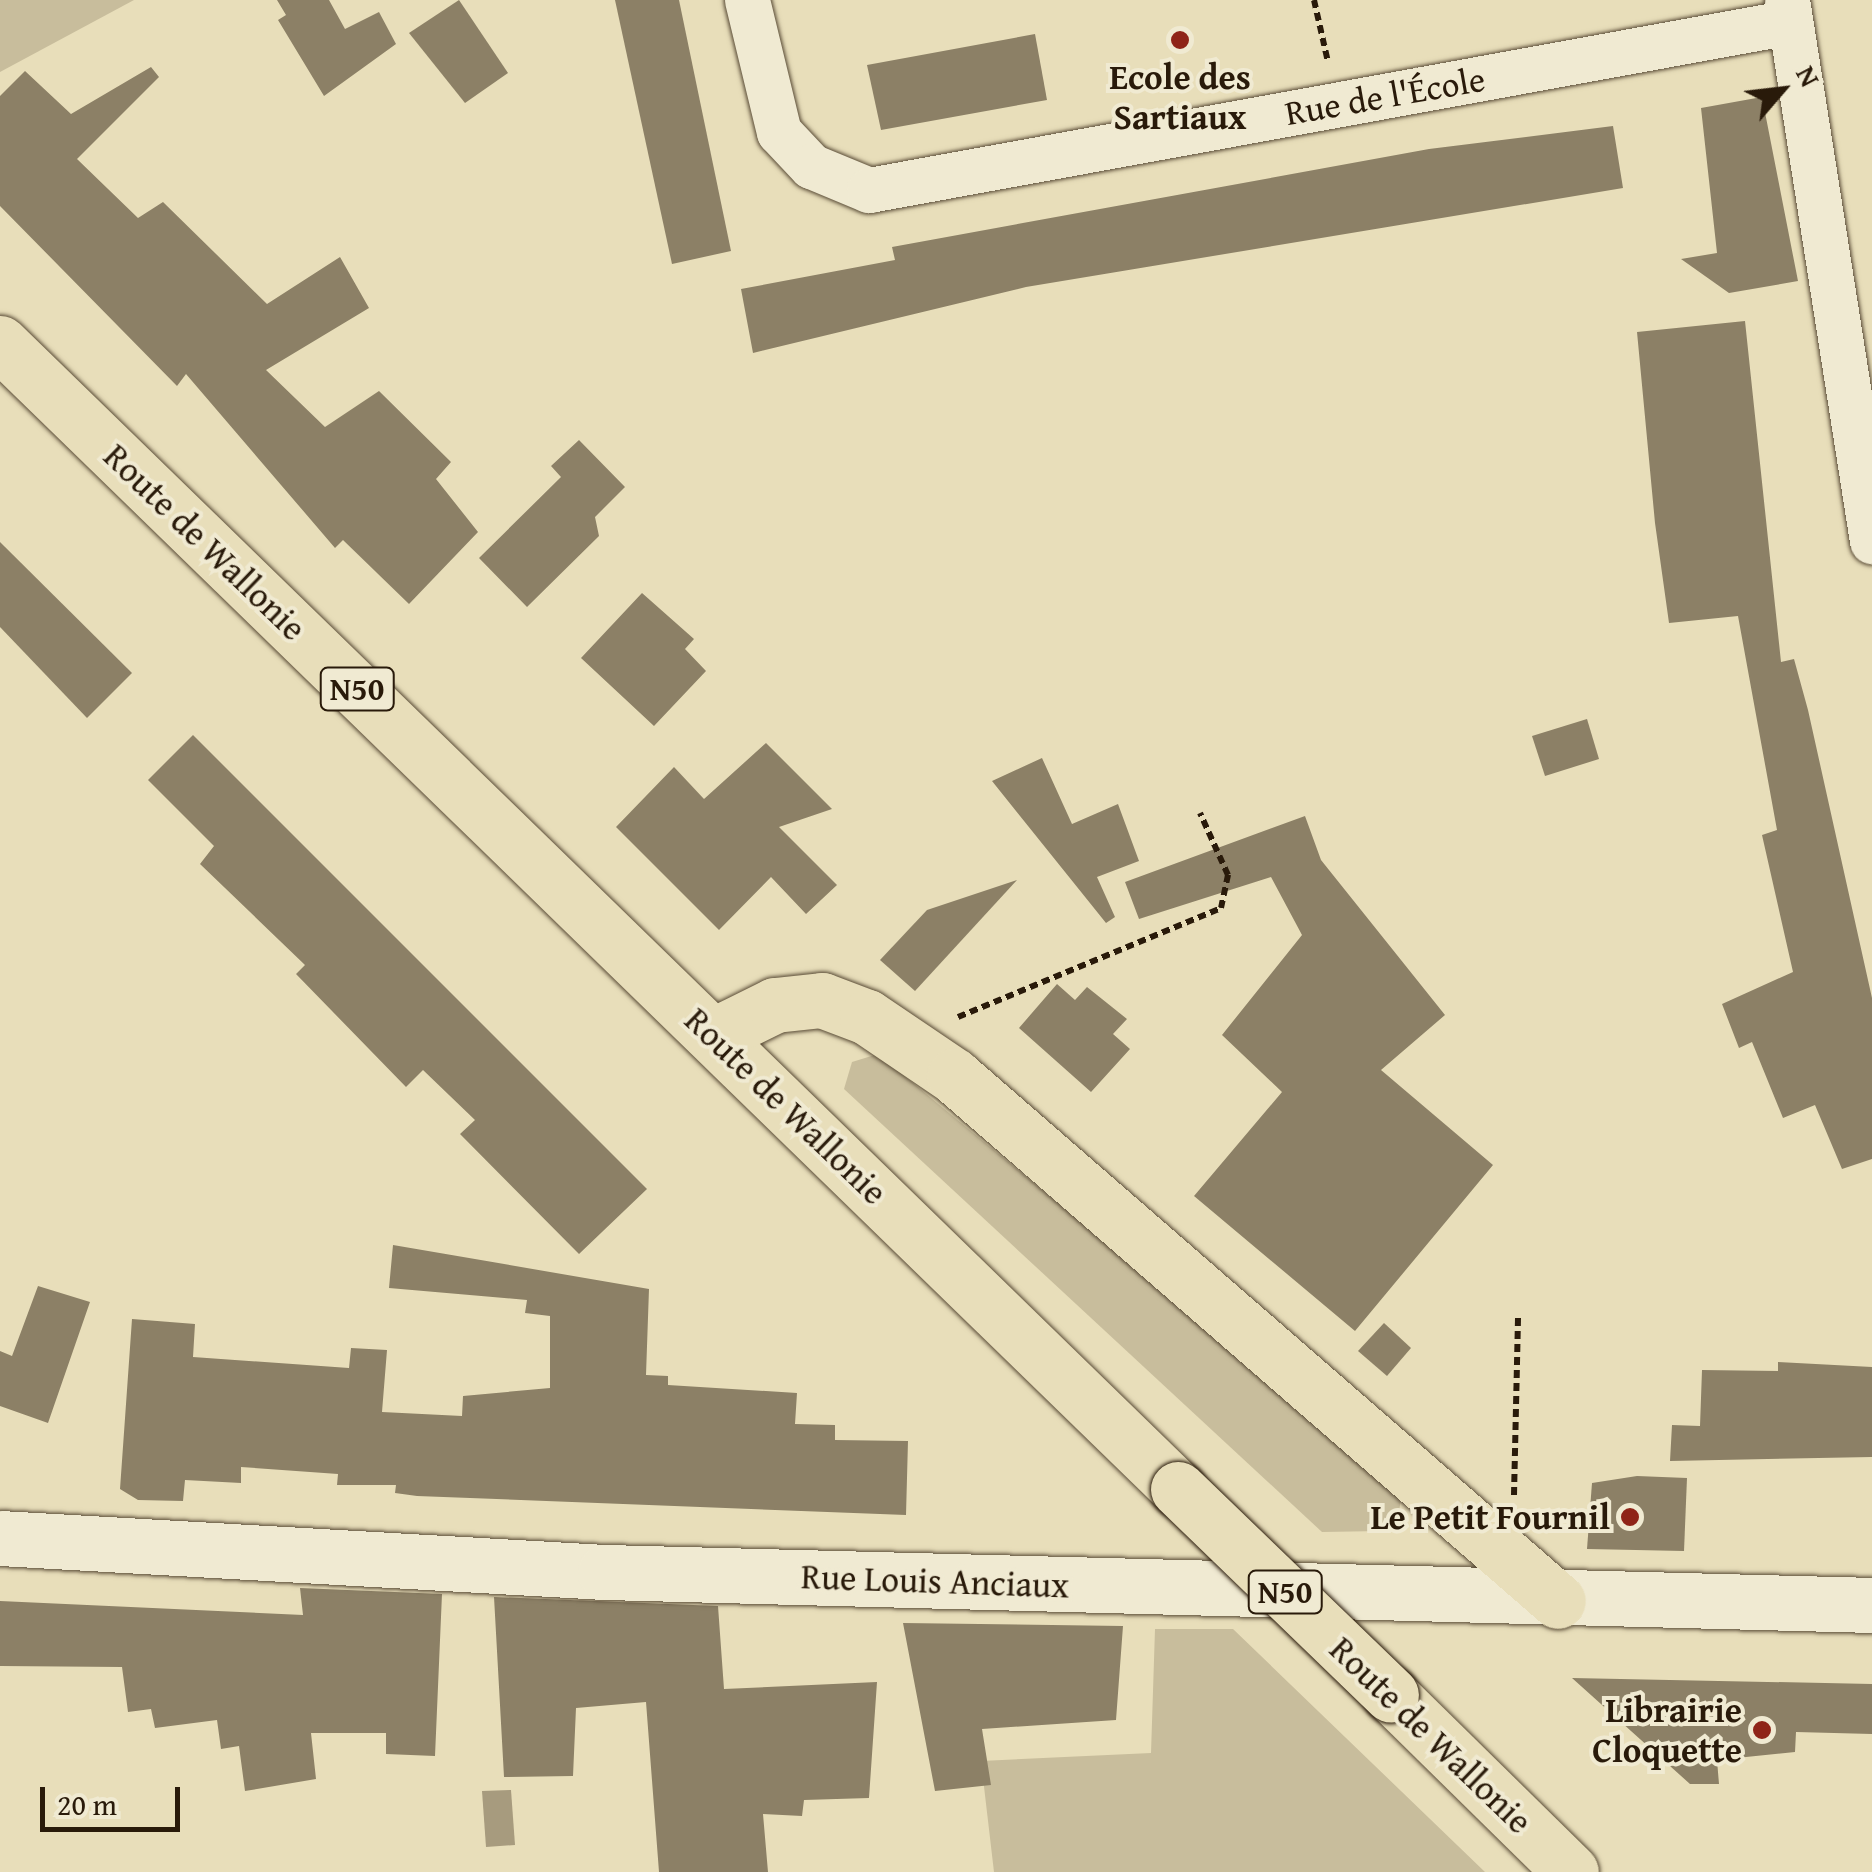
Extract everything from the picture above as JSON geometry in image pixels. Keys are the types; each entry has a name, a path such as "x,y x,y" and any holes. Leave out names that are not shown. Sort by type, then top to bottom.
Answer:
{"main road":[{"name":"Route de Wallonie","path":"0,343 1571,1872"},
{"path":"714,1036 775,1004 822,1000 910,1046 1558,1602"}],"street":[{"name":"Rue de l'École","path":"746,0 780,132 811,166 869,190 1338,105 1789,11"},
{"path":"1789,11 1872,542"},
{"name":"Rue Louis Anciaux","path":"0,1538 606,1572 1558,1602 1872,1605"}],"path":[{"path":"1314,0 1338,105"},
{"path":"910,1046 946,1022 1220,908 1228,874 1200,812"},
{"path":"1500,1551 1514,1491 1518,1316"}],"shaded area":[{"path":"0,0 134,0 0,72"},
{"path":"878,1054 1402,1489 1398,1521 1382,1531 1322,1532 844,1089 852,1062"},
{"path":"1155,1629 1233,1629 1485,1872 994,1872 981,1761 1151,1753"},
{"path":"511,1790 515,1845 486,1847 482,1791"}],"building":[{"path":"277,0 329,0 345,29 379,12 396,44 324,96 278,20 286,15"},
{"path":"459,0 508,73 465,103 409,33"},
{"path":"615,0 679,0 731,251 672,264"},
{"path":"1035,34 1047,100 881,130 867,65"},
{"path":"151,67 159,77 77,159 138,218 163,202 267,304 340,257 369,308 266,370 325,427 379,391 451,462 436,479 478,532 409,604 343,540 335,548 186,374 177,386 0,206 0,96 25,71 71,114"},
{"path":"1762,97 1798,281 1729,293 1681,259 1717,253 1701,108"},
{"path":"1613,126 1623,188 1026,287 753,353 741,289 895,260 892,247 1429,149"},
{"path":"1745,321 1781,662 1794,659 1808,710 1872,998 1872,1159 1842,1169 1815,1105 1783,1118 1752,1042 1739,1048 1722,1004 1793,972 1762,835 1777,830 1738,616 1669,623 1655,523 1637,332"},
{"path":"579,440 625,487 595,517 599,536 527,607 479,558 561,477 551,466"},
{"path":"0,542 132,673 87,718 0,627"},
{"path":"642,593 694,639 685,649 706,671 654,726 581,658"},
{"path":"1587,719 1599,759 1545,776 1532,736"},
{"path":"193,735 647,1189 579,1254 460,1134 475,1120 423,1070 406,1087 296,974 305,965 200,864 214,846 148,780"},
{"path":"766,743 832,809 779,827 837,885 806,914 771,877 719,930 616,827 674,767 704,799"},
{"path":"1042,758 1072,824 1118,804 1139,861 1097,877 1115,917 1106,923 992,781"},
{"path":"1305,816 1321,860 1445,1015 1381,1070 1493,1165 1355,1331 1194,1196 1282,1092 1222,1035 1302,935 1271,877 1139,919 1125,882"},
{"path":"1017,880 915,991 880,960 927,910"},
{"path":"1057,984 1075,1000 1087,987 1127,1019 1113,1034 1130,1049 1091,1092 1019,1028"},
{"path":"393,1245 649,1289 646,1375 668,1376 668,1385 797,1393 795,1424 835,1425 835,1440 908,1441 906,1515 417,1496 395,1493 396,1485 337,1485 338,1474 241,1467 241,1483 185,1480 183,1501 138,1500 120,1489 132,1319 195,1324 193,1357 349,1368 351,1348 387,1350 382,1412 462,1416 463,1396 550,1388 550,1316 525,1313 527,1300 389,1288"},
{"path":"38,1286 90,1302 48,1423 0,1406 0,1351 12,1356"},
{"path":"1384,1323 1411,1348 1387,1376 1358,1351"},
{"path":"1778,1362 1872,1367 1872,1457 1670,1461 1672,1425 1700,1426 1702,1370 1778,1371"},
{"path":"1637,1476 1687,1478 1684,1551 1587,1549 1592,1483"},
{"path":"300,1588 442,1594 435,1756 386,1754 386,1733 311,1733 316,1779 245,1791 239,1746 221,1749 217,1720 155,1728 151,1709 128,1712 122,1667 0,1666 0,1601 303,1615"},
{"path":"494,1597 718,1606 724,1689 877,1682 869,1798 804,1800 802,1816 763,1814 768,1872 659,1872 646,1702 576,1708 573,1776 504,1777"},
{"path":"903,1623 1123,1626 1116,1720 982,1729 991,1785 935,1791"},
{"path":"1572,1678 1872,1684 1872,1734 1796,1732 1795,1752 1717,1760 1719,1784 1690,1784"}],"place":[{"name":"Ecole des Sartiaux","path":"1180,40"},
{"name":"Le Petit Fournil","path":"1630,1517"},
{"name":"Librairie Cloquette","path":"1762,1730"}]}
